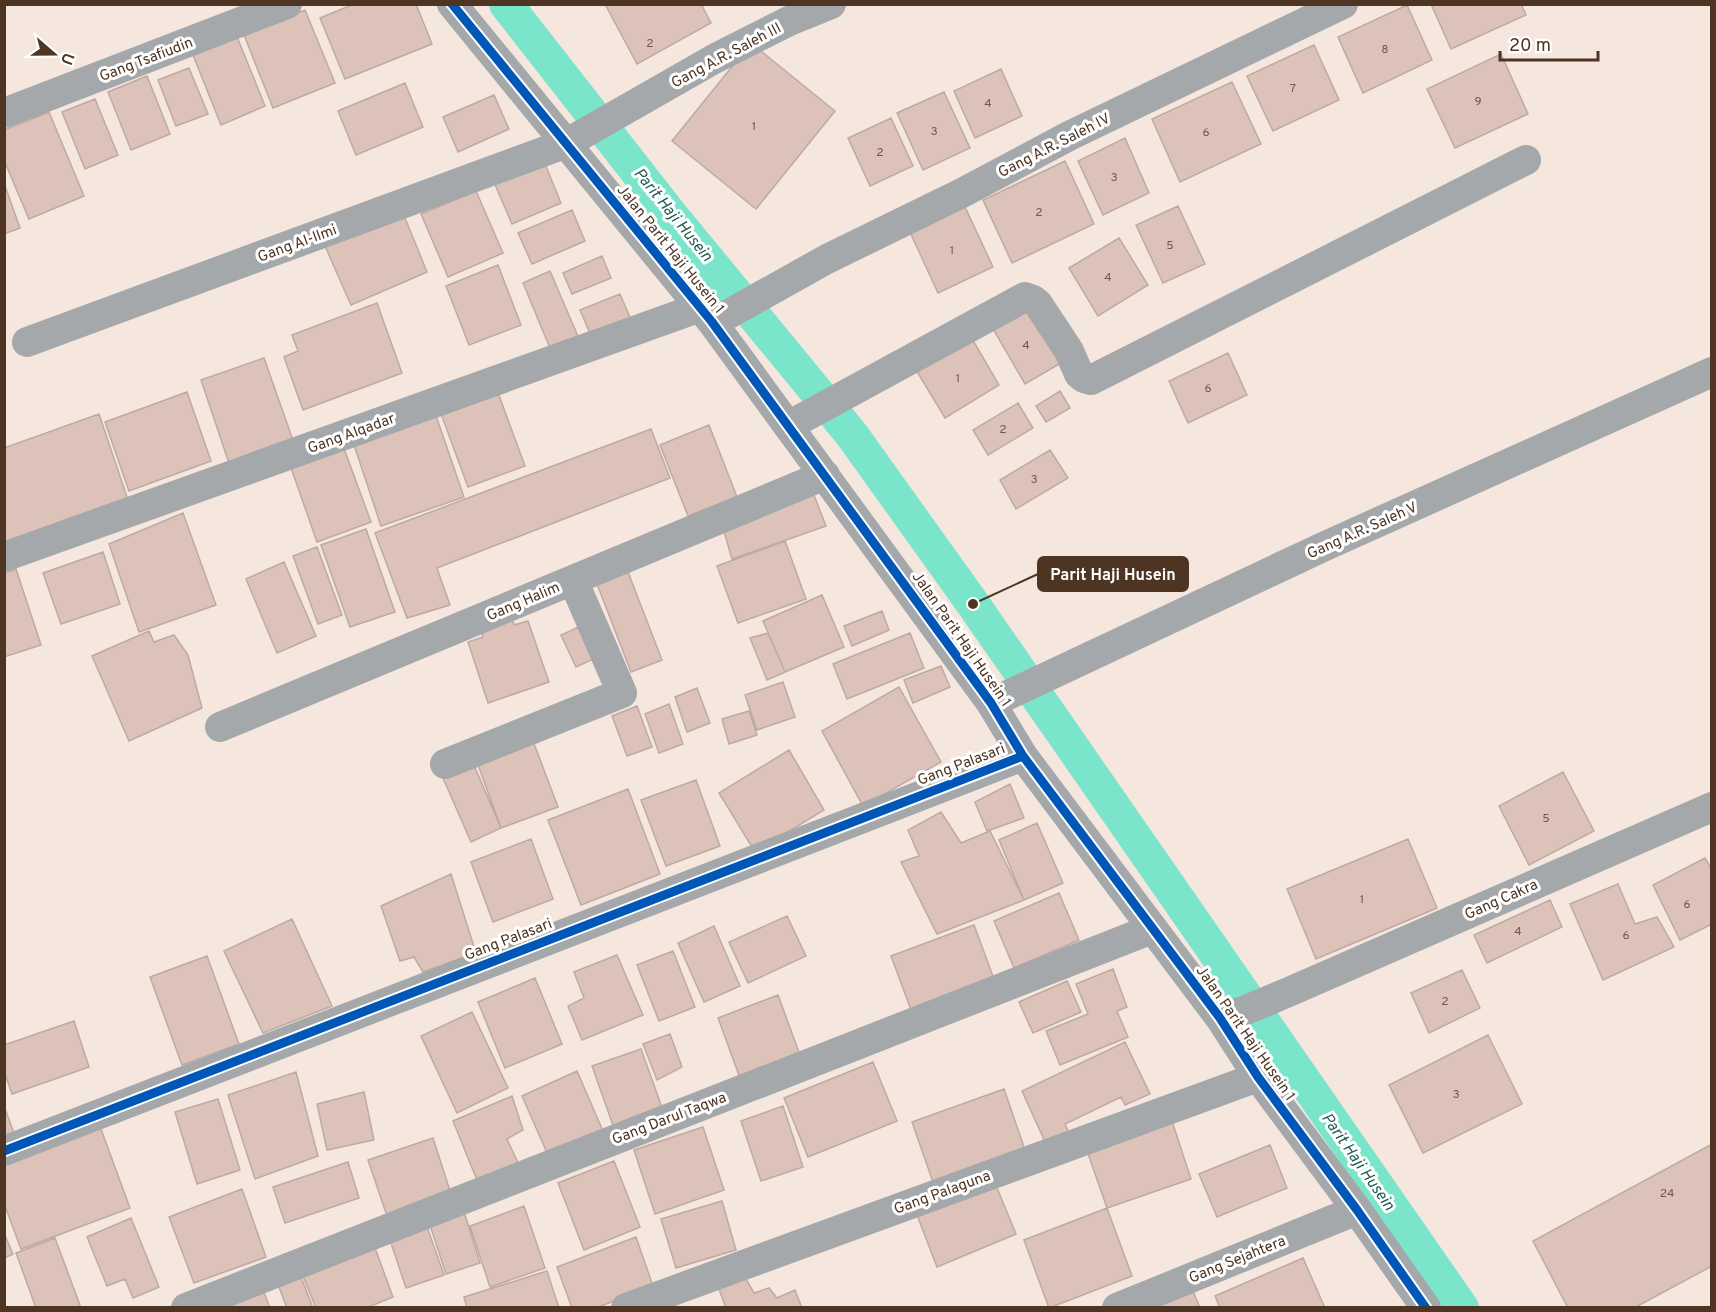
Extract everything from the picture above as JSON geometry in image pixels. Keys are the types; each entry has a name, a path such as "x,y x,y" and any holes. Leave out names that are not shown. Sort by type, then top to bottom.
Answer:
{"street":[{"name":"Gang Tsafiudin","path":"4,112 287,4"},
{"name":"Jalan Parit Haji Husein 1","path":"452,4 576,138 797,422 825,474 1002,697 1023,756 1152,929 1233,1014 1258,1077 1357,1210 1426,1308"},
{"name":"Gang A.R. Saleh III","path":"576,138 714,59 789,21 831,4"},
{"name":"Gang A.R. Saleh IV","path":"712,315 768,291 1069,136 1343,4"},
{"name":"Gang Al-llmi","path":"27,342 576,138"},
{"path":"797,422 1025,297 1038,304 1069,351 1079,374 1091,380 1526,160"},
{"name":"Gang Alqadar","path":"4,557 712,315"},
{"name":"Gang A.R. Saleh V","path":"1002,697 1323,547 1712,372"},
{"name":"Gang Halim","path":"220,727 825,474"},
{"path":"445,764 622,693 573,580"},
{"name":"Gang Palasari","path":"4,1151 1023,756"},
{"name":"Gang Cakra","path":"1233,1014 1291,991 1712,807"},
{"name":"Gang Darul Taqwa","path":"186,1308 1152,929"},
{"name":"Gang Palaguna","path":"626,1308 1258,1077"},
{"name":"Gang Sejahtera","path":"1117,1308 1357,1210"}],"building":[{"path":"354,4 416,4 432,44 345,79 320,18"},
{"path":"605,4 701,4 711,23 637,64"},
{"path":"1431,4 1521,4 1526,15 1451,49"},
{"path":"1407,5 1432,60 1363,93 1338,37"},
{"path":"305,10 335,83 273,108 244,35"},
{"path":"233,27 265,106 221,125 189,45"},
{"path":"751,43 835,111 756,209 672,141"},
{"path":"1314,45 1339,100 1273,131 1247,76"},
{"path":"1501,54 1528,114 1455,148 1427,89"},
{"path":"189,68 208,114 176,126 158,80"},
{"path":"1001,69 1022,116 975,138 954,91"},
{"path":"147,76 170,134 131,150 108,92"},
{"path":"1232,82 1261,144 1180,182 1152,119"},
{"path":"405,83 423,127 356,155 338,111"},
{"path":"944,92 970,148 923,170 897,113"},
{"path":"494,95 509,129 458,152 443,117"},
{"path":"95,99 118,155 85,169 62,112"},
{"path":"49,112 84,196 29,219 4,160 4,130"},
{"path":"891,118 913,166 870,186 848,138"},
{"path":"1125,138 1149,193 1103,215 1078,161"},
{"path":"543,159 561,203 512,224 493,180"},
{"path":"1065,161 1094,224 1012,263 983,200"},
{"path":"4,183 20,228 4,234"},
{"path":"476,191 503,253 448,277 421,214"},
{"path":"1178,206 1205,264 1163,283 1136,225"},
{"path":"965,207 993,267 938,293 910,232"},
{"path":"572,210 585,241 532,264 518,233"},
{"path":"403,213 427,272 351,305 325,246"},
{"path":"1119,238 1148,285 1098,316 1069,268"},
{"path":"602,256 611,278 572,294 563,273"},
{"path":"498,265 521,325 469,345 446,286"},
{"path":"550,271 580,341 552,353 523,283"},
{"path":"620,294 632,322 592,338 580,310"},
{"path":"377,303 402,373 303,410 284,357 298,351 292,335"},
{"path":"1027,306 1061,363 1025,384 992,327"},
{"path":"971,337 999,385 945,418 916,370"},
{"path":"1228,353 1247,395 1188,423 1169,381"},
{"path":"264,358 294,443 230,466 201,380"},
{"path":"497,390 525,466 468,487 440,411"},
{"path":"1060,391 1070,408 1046,422 1036,406"},
{"path":"187,392 211,461 129,491 105,422"},
{"path":"1018,403 1033,428 988,455 973,430"},
{"path":"433,407 464,497 381,526 351,436"},
{"path":"99,414 129,503 4,548 4,448"},
{"path":"709,425 737,497 688,516 660,445"},
{"path":"651,429 670,478 437,568 450,605 407,618 375,533"},
{"path":"342,443 371,522 317,542 289,462"},
{"path":"1050,450 1068,478 1016,509 1000,480"},
{"path":"812,490 826,526 732,559 721,521"},
{"path":"183,513 216,605 139,632 109,544"},
{"path":"366,529 395,612 350,627 321,545"},
{"path":"785,541 806,599 738,623 717,566"},
{"path":"317,547 342,615 318,624 293,556"},
{"path":"103,552 120,604 61,624 43,573"},
{"path":"284,562 316,636 277,653 246,579"},
{"path":"16,569 41,645 4,657 4,573"},
{"path":"628,572 662,660 631,672 597,584"},
{"path":"822,595 844,647 785,672 763,621"},
{"path":"882,611 889,630 852,646 844,626"},
{"path":"512,617 514,625 528,621 549,682 488,703 468,642 483,637 480,628"},
{"path":"583,625 598,657 576,667 561,635"},
{"path":"149,631 154,642 174,635 188,655 202,708 129,741 92,656"},
{"path":"768,633 785,672 767,680 750,638"},
{"path":"910,633 924,668 847,699 833,664"},
{"path":"941,666 950,687 913,703 904,680"},
{"path":"783,682 795,717 757,730 745,695"},
{"path":"899,687 941,762 863,806 822,731"},
{"path":"697,688 710,723 687,732 675,697"},
{"path":"669,704 683,744 659,753 645,714"},
{"path":"637,706 652,747 627,756 612,716"},
{"path":"749,711 757,735 729,744 722,719"},
{"path":"530,733 558,807 501,828 474,754"},
{"path":"789,750 824,810 755,852 719,793"},
{"path":"470,756 501,828 471,842 439,769"},
{"path":"1563,772 1594,831 1529,865 1499,806"},
{"path":"696,780 720,846 666,866 641,800"},
{"path":"1010,784 1024,818 987,831 975,802"},
{"path":"628,789 660,874 581,905 548,820"},
{"path":"941,812 961,843 990,831 1024,900 937,934 901,862 919,856 908,830"},
{"path":"1037,823 1063,883 1024,900 999,840"},
{"path":"531,839 553,899 493,922 471,862"},
{"path":"1408,839 1437,908 1316,959 1287,889"},
{"path":"1705,858 1712,870 1712,924 1680,940 1653,885"},
{"path":"451,874 476,953 423,972 414,957 400,961 381,906"},
{"path":"1618,884 1635,924 1657,917 1674,947 1603,980 1570,904"},
{"path":"1059,893 1079,940 1014,968 994,921"},
{"path":"1550,900 1562,927 1487,963 1474,935"},
{"path":"787,916 806,956 748,983 729,942"},
{"path":"292,919 332,1006 263,1033 224,951"},
{"path":"974,925 997,987 914,1018 891,956"},
{"path":"714,926 740,986 704,1002 678,943"},
{"path":"673,951 695,1007 659,1021 637,965"},
{"path":"617,955 643,1015 582,1040 568,1006 584,998 574,972"},
{"path":"207,956 239,1044 182,1065 150,977"},
{"path":"1113,969 1127,1007 1117,1011 1128,1037 1060,1065 1046,1031 1088,1014 1076,984"},
{"path":"1462,970 1480,1008 1429,1033 1411,993"},
{"path":"535,978 562,1044 505,1068 478,1002"},
{"path":"1067,981 1081,1012 1033,1033 1019,1002"},
{"path":"778,995 800,1055 740,1078 718,1018"},
{"path":"472,1012 508,1088 457,1113 421,1036"},
{"path":"74,1021 89,1067 12,1094 4,1071 4,1045"},
{"path":"670,1034 682,1067 657,1080 643,1044"},
{"path":"1488,1035 1522,1104 1423,1153 1389,1085"},
{"path":"1125,1042 1150,1094 1125,1105 1121,1097 1065,1124 1070,1135 1047,1146 1022,1091"},
{"path":"641,1049 664,1113 615,1131 592,1066"},
{"path":"873,1062 897,1121 808,1157 784,1098"},
{"path":"577,1071 603,1131 548,1155 522,1096"},
{"path":"296,1072 318,1156 255,1179 228,1095"},
{"path":"1004,1089 1025,1150 933,1182 912,1122"},
{"path":"364,1092 374,1140 327,1150 317,1104"},
{"path":"512,1096 523,1130 507,1139 519,1165 477,1180 453,1121"},
{"path":"218,1099 240,1170 197,1184 175,1112"},
{"path":"4,1106 14,1133 4,1136"},
{"path":"783,1106 803,1167 761,1181 741,1121"},
{"path":"1171,1118 1191,1179 1107,1208 1086,1148"},
{"path":"98,1121 130,1208 21,1249 4,1203 4,1156"},
{"path":"703,1127 724,1190 655,1214 634,1150"},
{"path":"433,1138 452,1197 388,1219 368,1160"},
{"path":"1712,1144 1712,1266 1634,1308 1568,1308 1533,1241"},
{"path":"1270,1145 1287,1188 1217,1217 1199,1174"},
{"path":"614,1161 640,1227 584,1250 558,1183"},
{"path":"348,1162 359,1198 285,1223 273,1187"},
{"path":"995,1183 1016,1234 937,1267 917,1215"},
{"path":"242,1189 266,1257 194,1283 169,1217"},
{"path":"722,1201 736,1250 676,1268 661,1219"},
{"path":"462,1205 480,1263 446,1274 427,1216"},
{"path":"524,1206 545,1268 490,1287 470,1226"},
{"path":"1107,1208 1132,1276 1049,1308 1024,1240"},
{"path":"131,1218 159,1287 133,1298 125,1279 107,1286 87,1237"},
{"path":"425,1221 444,1275 406,1288 388,1234"},
{"path":"4,1233 13,1254 4,1258"},
{"path":"371,1237 393,1297 366,1308 316,1308 299,1266"},
{"path":"636,1237 653,1286 596,1308 572,1308 557,1267"},
{"path":"55,1238 81,1308 36,1308 16,1253"},
{"path":"1303,1258 1325,1308 1220,1308 1215,1296"},
{"path":"298,1269 313,1308 287,1308 275,1277"},
{"path":"547,1271 559,1308 467,1308 464,1297"},
{"path":"743,1274 754,1293 769,1288 777,1298 795,1290 802,1308 726,1308 717,1284"},
{"path":"261,1285 270,1308 221,1308"},
{"path":"1193,1291 1200,1308 1154,1308"}],"waterway":[{"name":"Parit Haji Husein","path":"506,4 667,210 852,435 973,604 1462,1308"}],"cycle path":[{"path":"452,4 712,322 991,703 1023,756 1220,1018 1258,1077 1357,1210 1426,1308"},
{"path":"4,1151 1023,756"}],"place":[{"name":"Parit Haji Husein","path":"973,604"}]}
